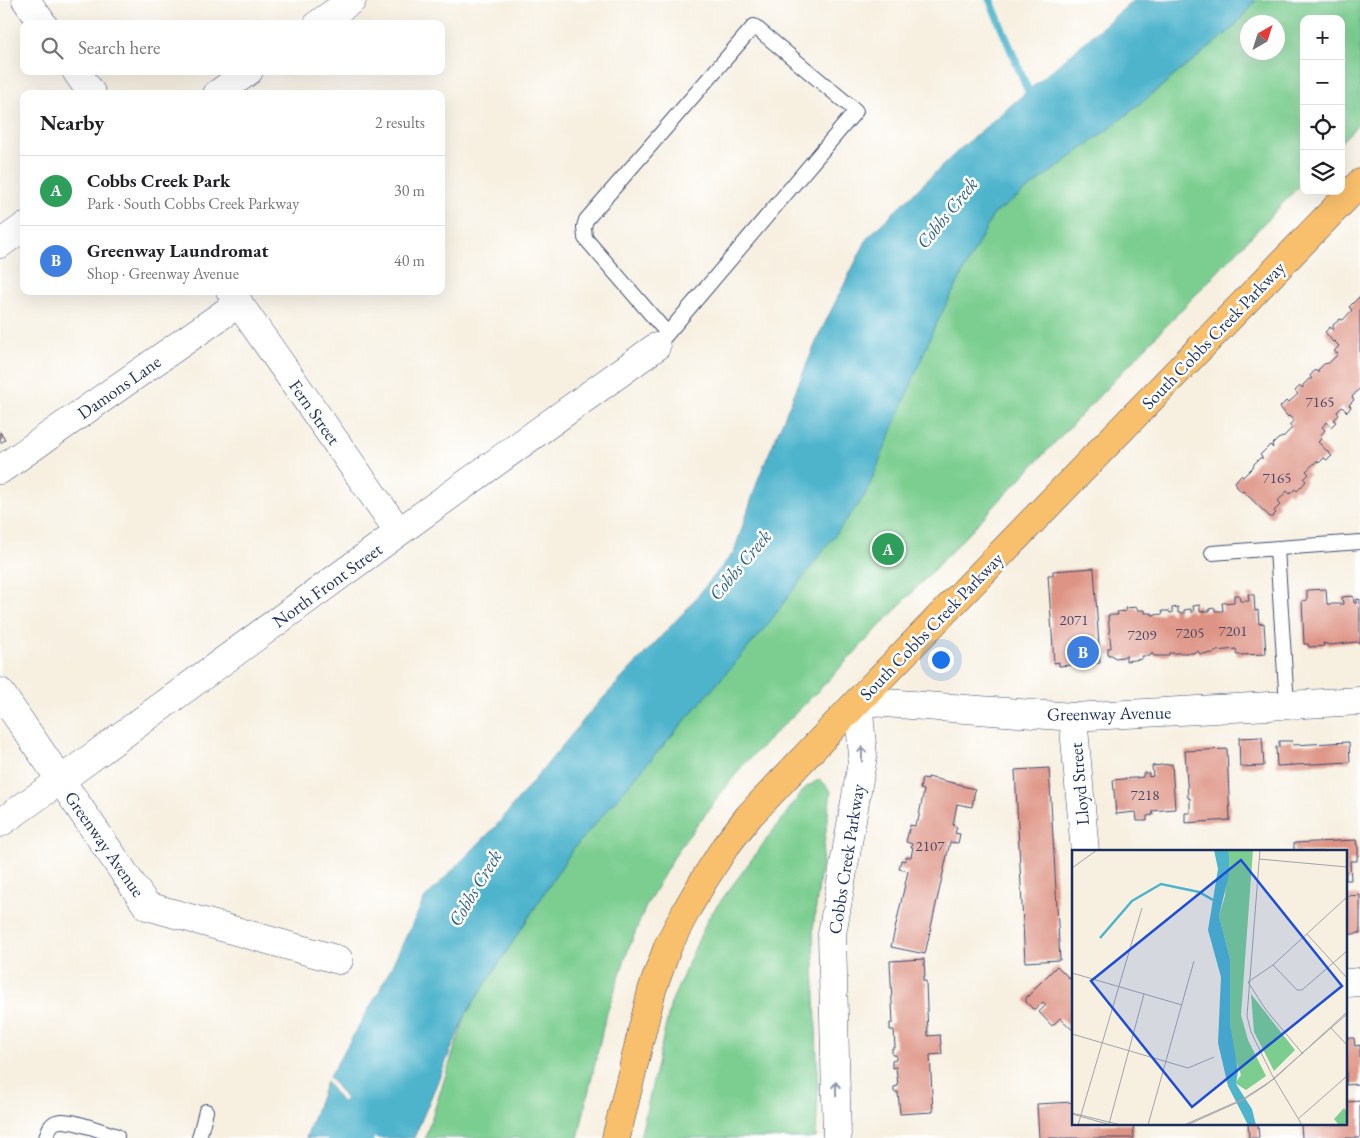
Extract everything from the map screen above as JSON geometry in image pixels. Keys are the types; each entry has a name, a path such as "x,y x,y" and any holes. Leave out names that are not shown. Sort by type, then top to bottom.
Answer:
{"main road":[{"name":"South Cobbs Creek Parkway","path":"616,1138 652,990 668,946 704,880 725,847 749,816 1360,183"}],"street":[{"path":"26,0 39,20"},
{"path":"324,20 352,0"},
{"path":"79,75 89,90"},
{"path":"223,90 243,75"},
{"path":"0,244 20,230"},
{"name":"Damons Lane","path":"0,470 234,297"},
{"name":"Fern Street","path":"234,297 399,532"},
{"name":"North Front Street","path":"0,823 661,340"},
{"name":"Greenway Avenue","path":"0,692 147,906 340,960"},
{"name":"Greenway Avenue","path":"858,701 1073,717 1360,702"},
{"name":"Cobbs Creek Parkway","path":"837,1138 832,934 863,756 858,701"},
{"name":"Lloyd Street","path":"1073,717 1085,850"}],"lane":[{"path":"754,26 856,111 661,340 585,238 584,227 586,220 754,26"},
{"path":"1212,553 1360,542"},
{"path":"1277,549 1287,705"},
{"path":"199,1138 206,1111"},
{"path":"46,1138 49,1128 55,1122 66,1120 117,1136"}],"green space":[{"path":"1256,0 1360,0 1360,122 1345,138 1345,15 1300,15 1300,185 820,689 742,766 678,850 646,906 628,950 605,1019 578,1138 425,1138 466,1014 573,849 761,633 934,328 993,215 1114,125 1234,27 1240,20 1240,60 1285,60 1285,15 1244,15"},
{"path":"820,779 831,791 813,930 818,1091 816,1138 640,1138 671,1003 708,918 805,788"}],"water":[{"path":"1134,0 1256,0 1244,15 1240,15 1240,20 1234,27 1114,125 993,215 934,328 866,494 761,633 573,849 466,1014 414,1138 376,1138 329,1077 380,990 425,898 497,825 592,710 686,610 734,552 759,477 820,333 868,237 960,149"},
{"path":"326,1082 370,1138 306,1138"}],"building":[{"path":"1360,296 1360,388 1352,397 1354,400 1349,405 1351,407 1347,412 1342,407 1337,412 1339,415 1334,420 1336,422 1331,427 1327,422 1322,427 1325,430 1318,442 1332,456 1327,460 1324,458 1319,463 1317,461 1306,471 1309,474 1304,479 1306,481 1297,491 1295,489 1290,494 1287,491 1277,502 1280,505 1274,511 1276,513 1271,518 1236,486 1235,482 1241,475 1243,477 1260,458 1263,458 1260,455 1270,445 1273,448 1272,445 1292,428 1289,425 1294,421 1280,407 1298,394 1295,391 1300,386 1303,388 1303,385 1309,379 1312,379 1310,376 1315,370 1318,373 1318,370 1324,364 1329,363 1338,354 1334,351 1339,346 1325,332 1330,327 1333,330 1333,325 1340,319 1343,320 1352,310 1349,307"},
{"path":"0,432 5,440 0,443"},
{"path":"1094,568 1100,663 1059,666 1059,662 1054,663 1048,575 1053,575 1053,571"},
{"path":"1326,589 1327,604 1343,604 1342,597 1353,596 1354,603 1360,599 1360,644 1357,642 1330,645 1323,643 1324,646 1309,647 1308,644 1304,644 1302,601 1307,600 1307,590"},
{"path":"1248,594 1254,595 1255,611 1258,610 1259,624 1264,623 1266,654 1237,655 1236,649 1200,654 1198,651 1194,653 1169,653 1168,656 1154,656 1152,653 1150,656 1142,656 1142,659 1126,661 1126,655 1115,658 1112,655 1108,655 1108,648 1111,648 1108,615 1118,615 1117,612 1126,611 1125,608 1137,607 1137,610 1145,610 1145,613 1152,613 1152,615 1163,614 1162,611 1172,613 1172,608 1178,607 1178,613 1184,613 1184,610 1191,609 1191,612 1194,612 1193,606 1200,605 1200,612 1210,611 1209,609 1215,608 1215,611 1223,611 1222,603 1234,602 1234,595 1239,595 1240,601 1249,601"},
{"path":"1262,737 1264,766 1240,767 1239,738"},
{"path":"1279,741 1292,741 1293,745 1349,742 1350,762 1277,766 1276,747 1279,747"},
{"path":"1227,749 1230,820 1185,823 1185,813 1190,813 1190,798 1188,798 1185,751"},
{"path":"1172,764 1175,809 1152,811 1153,815 1147,816 1147,821 1137,821 1136,812 1116,814 1113,780 1143,777 1143,773 1149,773 1149,777 1153,776 1152,766"},
{"path":"1049,768 1060,960 1025,962 1015,770"},
{"path":"928,777 975,789 972,807 957,804 953,825 957,827 955,833 960,834 958,843 950,842 925,954 891,947 908,871 899,869 901,860 905,861 906,857 911,857 912,844 906,842 910,825 915,826 916,821 918,821 924,790 920,789 922,778 928,779"},
{"path":"1356,840 1358,856 1357,861 1350,861 1351,880 1348,880 1348,850 1294,850 1294,843"},
{"path":"1360,895 1360,933 1348,935 1348,896"},
{"path":"924,959 925,977 923,977 923,981 926,981 928,1036 940,1035 942,1054 930,1055 933,1112 900,1114 898,1092 894,1092 894,1087 898,1086 896,1067 892,1068 892,1061 896,1060 896,1055 892,1055 892,1048 895,1048 894,1030 890,1030 890,1023 893,1023 890,961"},
{"path":"1057,966 1072,981 1072,1029 1060,1018 1052,1026 1039,1012 1046,1005 1043,1002 1036,1009 1033,1009 1026,1002 1026,998"},
{"path":"1348,1038 1354,1038 1355,1046 1360,1045 1360,1084 1348,1085"},
{"path":"1360,1101 1360,1138 1302,1138 1301,1126 1348,1126 1348,1102"},
{"path":"1072,1102 1072,1126 1133,1126 1134,1138 1039,1138 1037,1104"},
{"path":"1248,1126 1258,1126 1259,1138 1249,1138"}],"waterway":[{"path":"990,0 1032,100"},
{"name":"Cobbs Creek","path":"350,1138 356,1120 387,1090 397,1067"}],"place":[{"name":"Cobbs Creek Park","path":"888,549"},
{"name":"Greenway Laundromat","path":"1083,652"}]}
